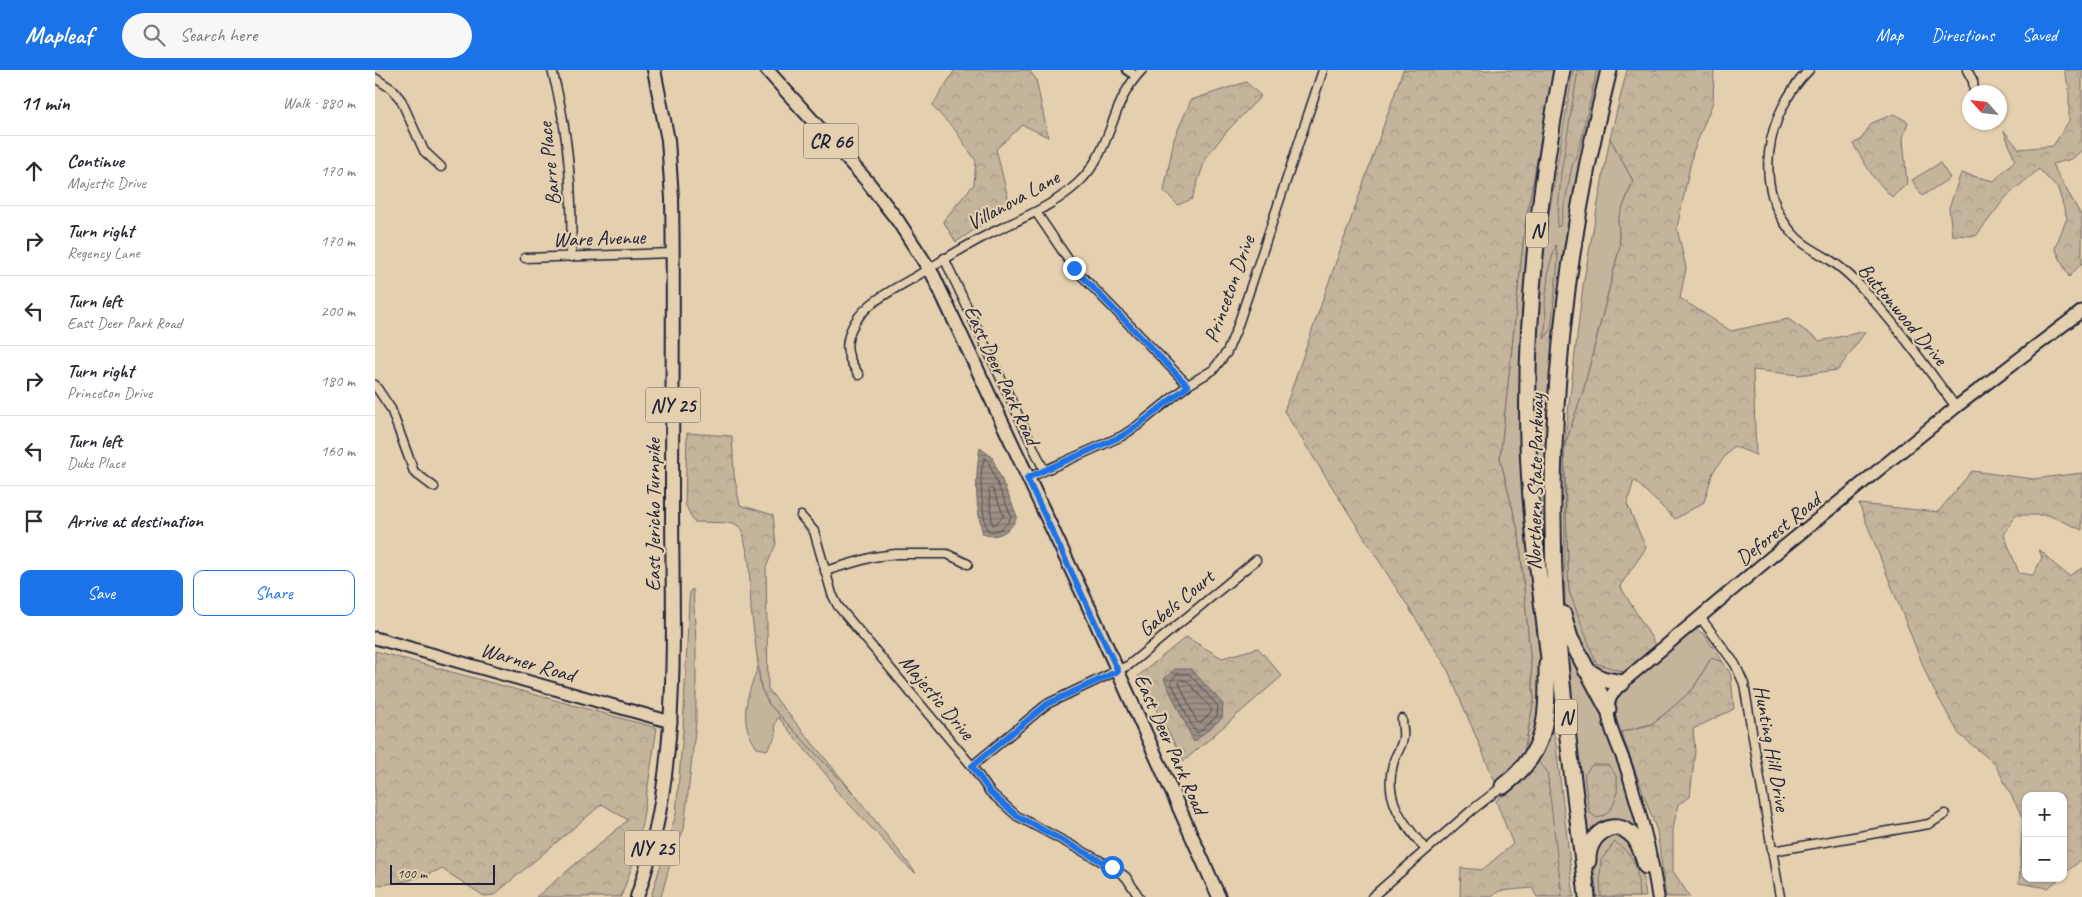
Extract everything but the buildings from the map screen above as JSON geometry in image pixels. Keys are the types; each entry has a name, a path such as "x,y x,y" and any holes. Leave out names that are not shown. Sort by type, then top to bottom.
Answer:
{"highway":[{"name":"Northern State Parkway","path":"1562,70 1546,162 1536,239 1527,367 1528,444 1533,518 1577,897"},
{"name":"Northern State Parkway","path":"1588,897 1559,659 1553,536 1560,358 1568,283 1586,173 1609,70"},
{"path":"1553,536 1560,571 1563,617 1570,638 1608,709"},
{"path":"1503,786 1514,777 1529,759 1544,728 1547,705 1548,648"},
{"path":"1586,669 1602,679 1622,683"},
{"path":"1588,897 1589,850 1593,838 1603,831 1620,829 1634,836 1646,866"}],"main road":[{"name":"East Jericho Turnpike","path":"637,897 657,822 671,722 673,253 671,164 655,70"},
{"name":"East Deer Park Road","path":"767,70 867,181 898,221 929,268 1118,671 1219,897"}],"street":[{"name":"Barre Place","path":"552,70 567,142 571,192 571,257"},
{"path":"1127,70 1139,73"},
{"name":"Princeton Drive","path":"1027,478 1122,436 1188,386 1213,370 1227,352 1237,328 1323,70"},
{"name":"Buttonwood Drive","path":"1809,70 1795,86 1785,103 1776,120 1771,140 1768,160 1769,181 1777,212 1796,237 1809,249 1835,264 1869,295 1956,407"},
{"path":"1967,70 1973,85"},
{"name":"Villanova Lane","path":"859,375 849,359 847,351 851,331 860,316 873,302 944,258 1036,212 1077,185 1092,168 1103,148 1121,99 1139,73"},
{"path":"375,78 393,89 401,100 424,151 441,167"},
{"path":"1036,212 1074,268 1188,386"},
{"name":"Ware Avenue","path":"525,258 673,253"},
{"path":"944,258 1044,470"},
{"name":"Deforest Road","path":"1608,709 1612,695 1622,683 1770,558 1956,407 2082,311"},
{"path":"375,385 391,409 414,472 434,487"},
{"name":"Majestic Drive","path":"801,516 814,532 825,571 838,606 972,766 990,792 1017,816 1112,867 1126,878 1139,897"},
{"path":"825,571 896,554 947,554 968,564"},
{"name":"Gabels Court","path":"972,766 1047,704 1129,665 1256,560"},
{"name":"Hunting Hill Drive","path":"1700,617 1735,664 1744,684 1780,897"},
{"name":"Warner Road","path":"375,638 671,722"},
{"path":"1608,709 1649,848 1658,897"},
{"path":"1402,719 1403,738 1392,766 1390,780 1391,797 1405,826 1426,850"},
{"path":"1372,897 1503,786"},
{"path":"1772,851 1929,824 1945,814"},
{"path":"1643,829 1651,897"}],"green space":[{"path":"955,70 1029,70 1036,79 1048,137 1023,125 996,149 1010,206 956,242 943,221 974,184 976,161 955,130 932,106"},
{"path":"1403,70 1554,70 1525,225 1500,458 1519,535 1534,699 1522,762 1496,784 1447,668 1284,411"},
{"path":"1573,70 1605,70 1560,331 1550,608 1542,552 1534,431 1537,285"},
{"path":"1578,70 1597,70 1580,146 1572,166 1560,226 1557,227 1561,173"},
{"path":"1627,70 1714,70 1713,102 1693,152 1677,228 1686,268 1680,298 1731,331 1788,319 1820,341 1866,331 1838,370 1799,375 1753,370 1756,455 1733,446 1713,472 1704,502 1675,519 1634,480 1627,504 1646,548 1620,586 1657,647 1629,674 1596,663 1569,591 1564,448 1584,388 1620,246 1618,220 1633,181 1610,138"},
{"path":"2064,70 2082,70 2082,150 2072,159 2052,164 2082,217 2082,263 2069,277 2055,248 2067,218 2058,189 2039,169 2006,197 1976,236 1952,235 1949,208 1961,173 1994,181 2015,160 2004,131 2019,149 2053,146 2069,121 2069,88"},
{"path":"1246,82 1261,96 1228,130 1206,157 1192,199 1178,205 1164,191 1174,139 1191,100"},
{"path":"1894,114 1908,122 1903,138 1907,184 1892,197 1874,178 1853,144 1861,139 1872,123"},
{"path":"1610,138 1633,181 1618,220 1620,246 1584,388 1564,448 1583,285"},
{"path":"1540,145 1524,293 1525,495 1531,575 1546,710 1522,762 1534,699 1519,535 1500,458 1525,225"},
{"path":"1940,163 1950,178 1922,196 1912,180"},
{"path":"1556,245 1558,261 1551,330 1544,339 1549,267"},
{"path":"687,433 732,436 734,475 740,505 773,515 776,544 766,567 768,689 856,796 769,704 761,688 751,609 749,561 742,529 734,523 694,522 685,504"},
{"path":"1564,448 1569,591 1582,624 1629,674 1609,678 1591,667 1565,609"},
{"path":"1972,471 2033,479 2082,473 2082,530 2048,515 2016,515 2004,535 2019,573 2033,575 2042,558 2039,549 2069,576 2082,568 2082,859 2067,872 2067,792 2022,792 2022,816 1995,764 1959,734 1930,683 1859,504 1938,512"},
{"path":"693,589 696,641 696,722 684,829 672,857 661,897 651,897 676,814 683,730 689,601 690,591"},
{"path":"1695,629 1704,634 1723,662 1711,659 1693,689 1651,724 1621,732 1614,710 1615,702 1620,694 1639,675"},
{"path":"1186,637 1222,658 1258,648 1282,676 1184,761 1138,676"},
{"path":"1564,638 1608,724 1641,835 1629,828 1589,837 1569,697"},
{"path":"375,651 657,728 638,849 621,897 536,897 628,820 602,804 494,895 484,896 442,869 407,881 375,886"},
{"path":"1711,658 1723,662 1731,675 1734,709 1693,729 1695,751 1690,797 1678,804 1673,829 1673,871 1690,897 1666,897 1657,831 1621,732 1653,724 1693,689"},
{"path":"758,667 761,688 769,704 856,796 916,873 911,870 834,788 833,783 778,717 775,724 776,736 767,750 757,748 747,727 746,708 750,688"},
{"path":"1552,725 1574,897 1562,897 1554,837 1518,781 1547,740"},
{"path":"1538,762 1547,771 1562,897 1537,897 1532,888 1499,891 1490,897 1460,897 1461,868 1482,870 1513,844 1496,801"},
{"path":"1592,765 1608,765 1615,773 1617,779 1614,803 1608,812 1597,818 1589,812 1584,775"},
{"path":"1619,833 1639,851 1646,897 1597,897 1593,861 1599,840"},
{"path":"2022,834 2022,882 2055,882 2048,888 2019,883"},
{"path":"1615,842 1633,860 1637,872 1639,897 1601,897 1601,860"}],"water":[{"path":"980,448 992,457 1017,516 1012,526 999,535 994,536 983,534 978,513 977,469"},
{"path":"1175,669 1191,669 1223,704 1222,718 1194,742 1164,679"}],"route":[{"path":"1074,268 1092,289 1188,386 1122,436 1027,478 1118,671 1047,704 972,766 990,792 1017,816 1112,867"}]}
